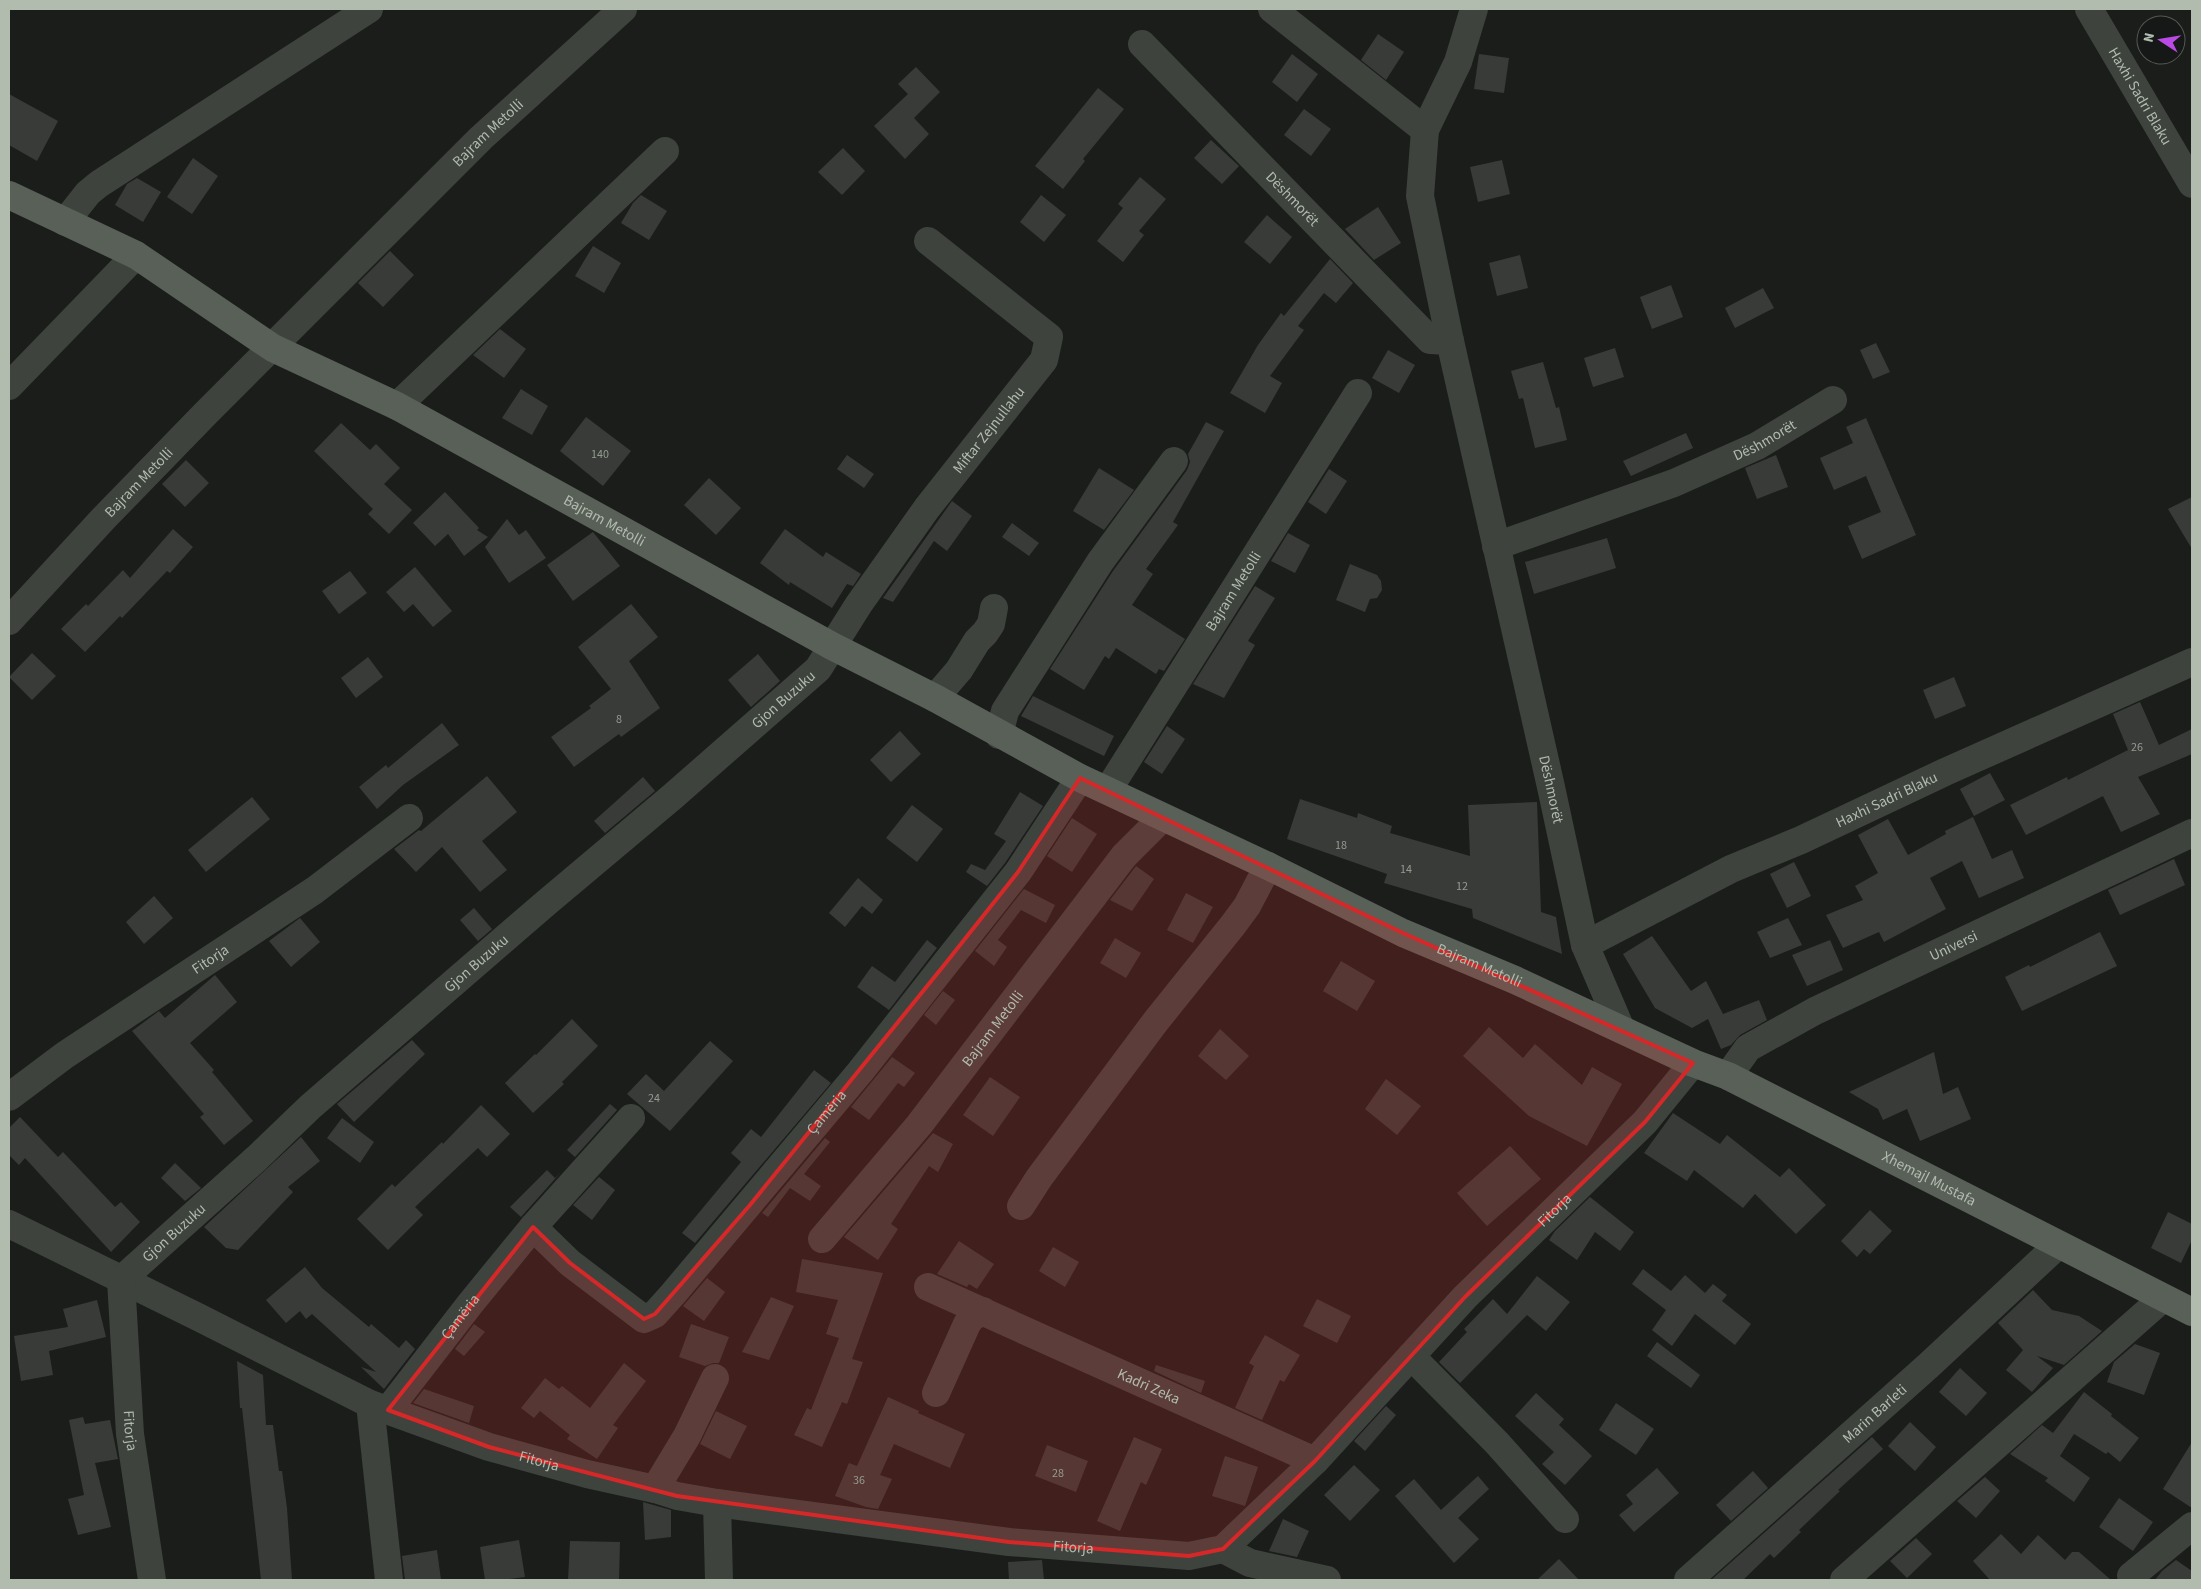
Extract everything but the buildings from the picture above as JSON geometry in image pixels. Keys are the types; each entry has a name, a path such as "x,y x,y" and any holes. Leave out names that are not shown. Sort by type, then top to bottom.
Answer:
{"main road":[{"name":"Bajram Metolli","path":"9,195 136,255 273,348 397,406 832,646 935,698 1080,778 1268,866 1403,933 1515,980 1693,1063"},
{"name":"Xhemajl Mustafa","path":"1693,1063 1728,1076 2192,1312"}],"street":[{"path":"65,222 88,193 99,184 368,9"},
{"name":"Bajram Metolli","path":"9,621 116,505 481,138 623,9"},
{"path":"1272,9 1425,130"},
{"name":"Dëshmorët","path":"1474,9 1458,62 1425,130 1420,196 1450,340 1551,786 1584,945 1621,1029"},
{"name":"Haxhi Sadri Blaku","path":"2089,9 2192,184"},
{"name":"Dëshmorët","path":"1142,44 1430,340 1450,340"},
{"path":"397,406 665,151"},
{"name":"Miftar Zejnullahu","path":"832,646 859,604 927,508 1044,360 1049,336 928,241"},
{"path":"9,386 136,255"},
{"name":"Bajram Metolli","path":"1108,790 1358,393"},
{"name":"Dëshmorët","path":"1496,546 1674,483 1757,446 1833,400"},
{"path":"999,735 1006,710 1090,578 1174,462"},
{"path":"935,698 959,670 977,641 991,624 994,608"},
{"name":"Gjon Buzuku","path":"121,1280 257,1158 310,1106 818,670 832,646"},
{"name":"Haxhi Sadri Blaku","path":"1584,945 1731,869 1801,840 1945,772 2192,662"},
{"name":"Çamëria","path":"533,1227 570,1263 644,1319 655,1314 750,1205 872,1057 1018,872 1080,778"},
{"name":"Fitorja","path":"9,1097 65,1055 316,890 409,818"},
{"name":"Bajram Metolli","path":"822,1239 925,1117 1124,856 1162,818"},
{"name":"Universi","path":"1728,1076 1748,1048 1815,1010 2192,833"},
{"path":"1021,1206 1039,1178 1156,1021 1247,906 1268,866"},
{"name":"Fitorja","path":"9,1224 379,1407 489,1447 587,1474 655,1489 677,1496 717,1503 1009,1542 1189,1556 1223,1549 1315,1461 1465,1296 1645,1122 1693,1063"},
{"name":"Çamëria","path":"379,1407 470,1304 533,1227 631,1118"},
{"name":"Marin Barleti","path":"1688,1580 1928,1366 2058,1245"},
{"name":"Fitorja","path":"121,1280 130,1434 152,1580"},
{"name":"Kadri Zeka","path":"928,1287 1315,1461"},
{"path":"1844,1580 2163,1298"},
{"path":"936,1394 967,1324 971,1318 983,1311"},
{"path":"1411,1356 1497,1443 1565,1519"},
{"path":"655,1489 687,1436 715,1378"},
{"path":"379,1407 389,1580"},
{"path":"717,1503 719,1580"},
{"path":"2130,1579 2192,1526"},
{"path":"1223,1549 1250,1572 1327,1580"}],"highlighted area":[{"path":"1080,778 1403,933 1693,1063 1645,1122 1465,1297 1315,1461 1223,1549 1189,1556 1009,1542 677,1496 489,1447 388,1410 533,1227 570,1263 644,1319 655,1314 750,1205 1018,872"}]}
